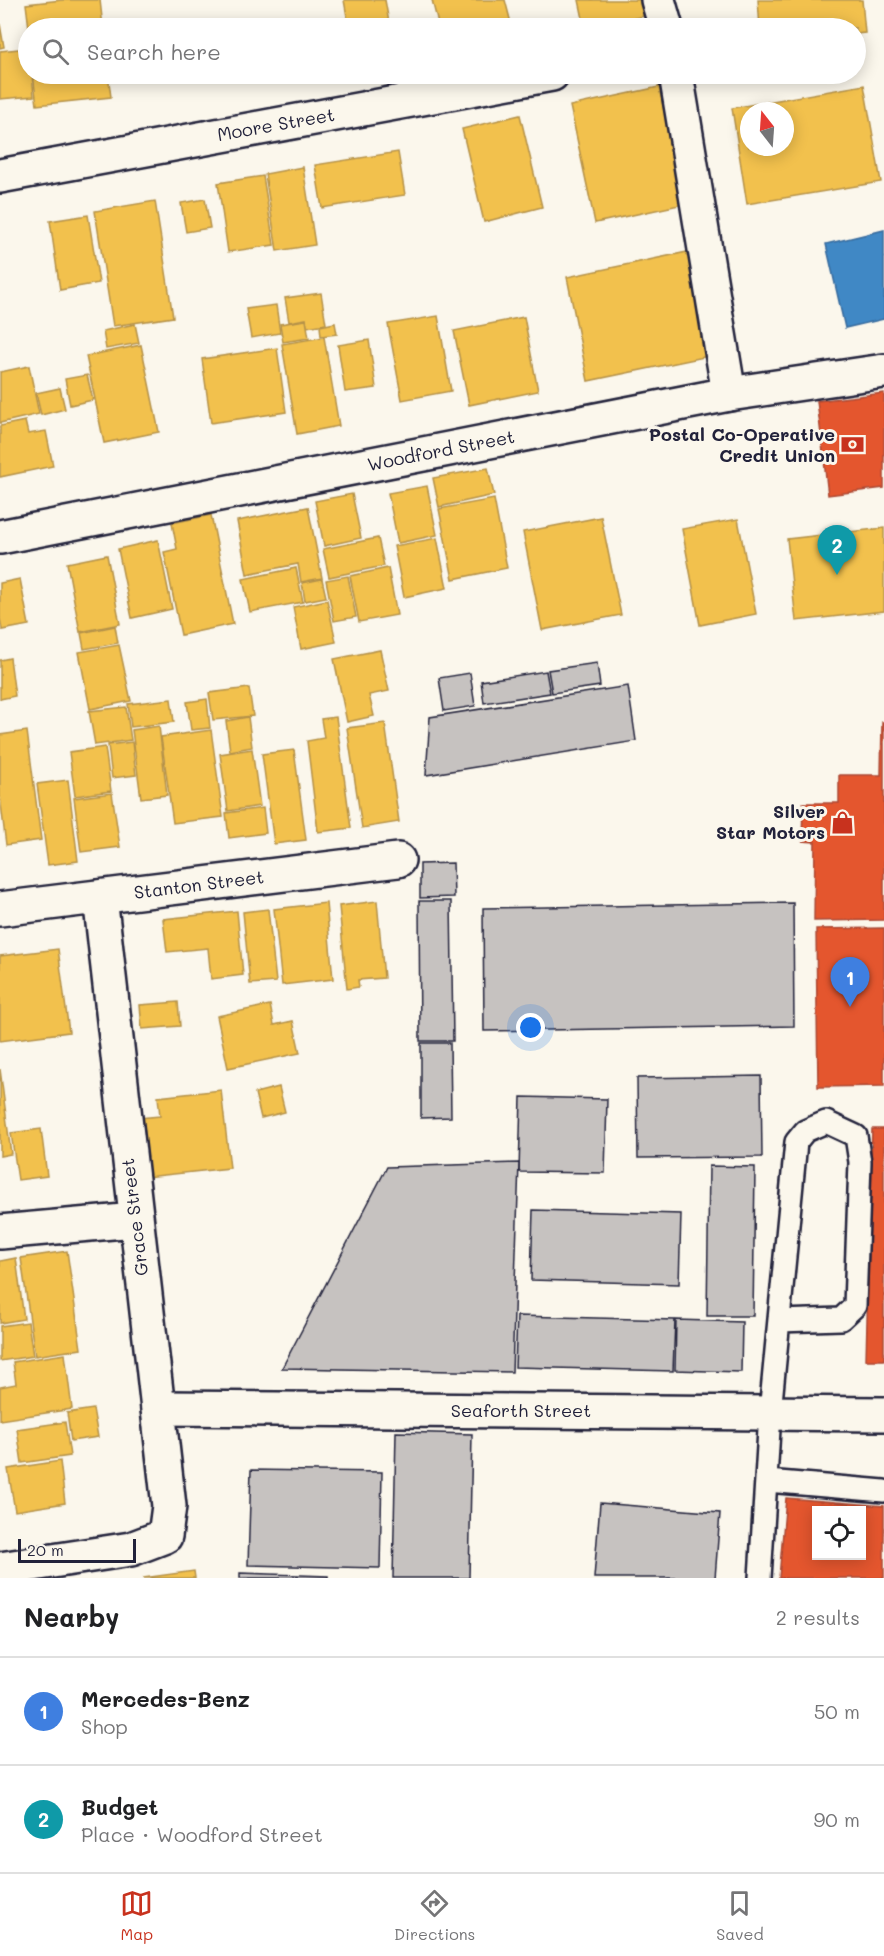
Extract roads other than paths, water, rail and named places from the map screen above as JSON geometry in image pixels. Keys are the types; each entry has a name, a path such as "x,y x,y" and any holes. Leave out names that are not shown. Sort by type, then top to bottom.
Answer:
{"street":[{"path":"658,0 663,18"},
{"name":"Moore Street","path":"0,176 498,84"},
{"path":"678,84 729,394"},
{"name":"Woodford Street","path":"0,537 729,394 884,371"},
{"name":"Stanton Street","path":"0,909 398,860"},
{"name":"Grace Street","path":"0,1569 131,1549 165,1536 169,1506 100,897"},
{"path":"0,1232 135,1220"},
{"name":"Seaforth Street","path":"158,1408 884,1414"}],"lane":[{"path":"760,1578 770,1413 796,1142 806,1131 826,1122 856,1136 860,1162 855,1306 841,1319 779,1321"},
{"path":"767,1481 839,1489 884,1491"}],"place":[{"name":"Postal Co-Operative Credit Union","path":"853,445"},
{"name":"Budget","path":"837,575"},
{"name":"Silver Star Motors","path":"843,822"},
{"name":"Mercedes-Benz","path":"850,1007"}]}
